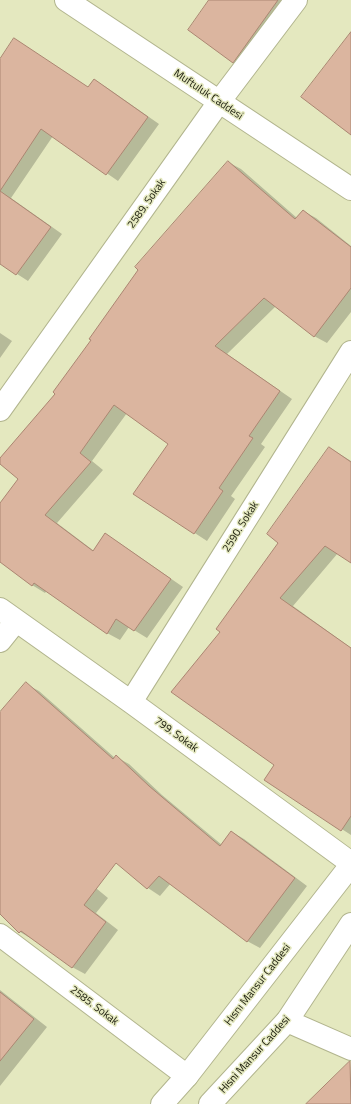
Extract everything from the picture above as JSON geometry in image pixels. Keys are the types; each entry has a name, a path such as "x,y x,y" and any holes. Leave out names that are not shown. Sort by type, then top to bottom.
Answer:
{"street":[{"name":"Muftuluk Caddesi","path":"66,0 351,189"},
{"name":"2589. Sokak","path":"0,410 219,102 296,0"},
{"name":"2590. Sokak","path":"131,702 351,352"},
{"name":"799. Sokak","path":"8,615 131,702 351,864"},
{"path":"0,641 8,615"},
{"name":"Hısnı Mansur Caddesi","path":"162,1104 187,1076 351,864"},
{"name":"Hisni Mansur Caddesi","path":"210,1104 288,1022 351,924"},
{"name":"2585. Sokak","path":"0,935 187,1076"},
{"path":"288,1022 351,1049"}],"building":[{"path":"209,0 278,0 233,63 188,30"},
{"path":"351,32 351,135 301,97"},
{"path":"14,38 88,87 94,79 148,117 106,175 41,129 0,191 0,59"},
{"path":"228,161 295,219 303,210 351,247 351,288 314,337 264,298 215,346 280,391 249,436 253,438 219,488 223,491 194,534 133,494 168,444 114,405 80,453 91,462 45,515 93,551 105,533 171,579 134,631 116,619 107,634 34,583 32,586 0,562 0,503 18,479 0,464 0,458 55,394 53,392 91,340 89,339 138,270 135,267"},
{"path":"0,191 51,227 16,275 0,264"},
{"path":"329,447 351,462 351,563 325,546 280,598 351,648 351,816 341,831 264,780 274,765 171,692 220,632 216,629 278,543 267,534"},
{"path":"26,682 113,759 116,755 149,786 220,846 231,831 295,878 247,942 159,876 147,889 116,863 84,905 106,922 72,968 21,931 19,933 0,914 0,712"},
{"path":"0,992 34,1019 0,1061"},
{"path":"350,1061 351,1104 306,1104"}]}
